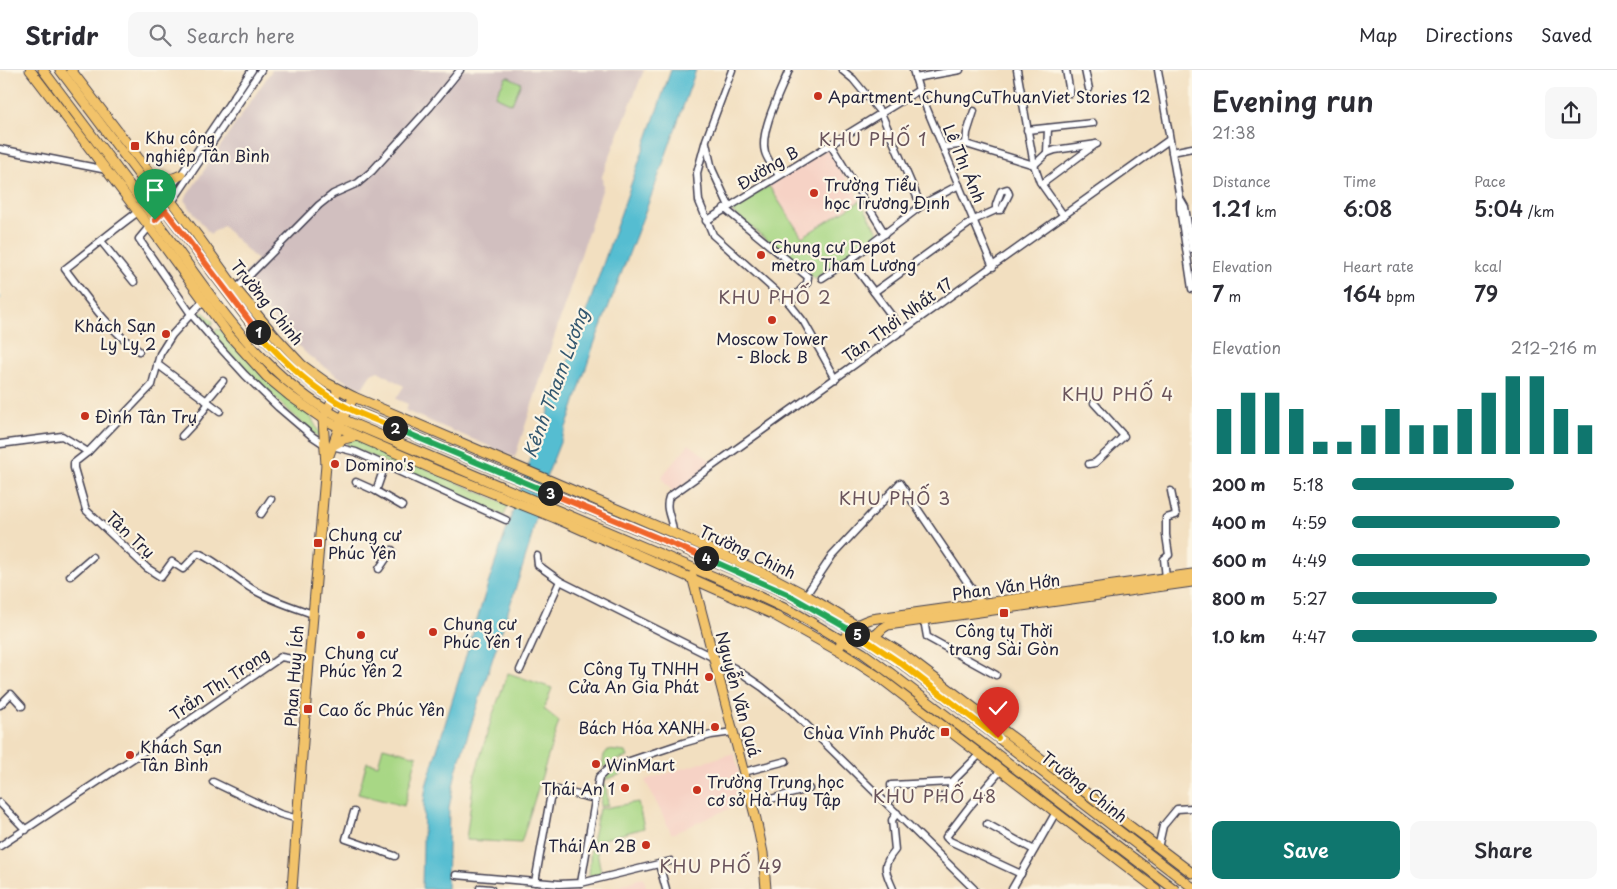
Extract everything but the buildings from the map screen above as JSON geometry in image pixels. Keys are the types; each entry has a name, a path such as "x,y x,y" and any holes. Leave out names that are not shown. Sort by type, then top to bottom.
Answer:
{"main road":[{"path":"30,70 106,170 141,209"},
{"path":"40,84 46,74 60,70"},
{"name":"Trường Chinh","path":"60,70 234,302 268,343 295,370 333,398 348,408 804,598"},
{"name":"Trường Chinh","path":"72,70 236,289 290,354 317,376 354,397 766,574 872,639 900,652 1192,873"},
{"path":"46,74 141,209 245,339 289,384 325,415"},
{"path":"131,166 151,175 168,179 173,179 181,174"},
{"path":"141,209 165,193"},
{"path":"152,223 172,202"},
{"path":"152,223 203,301 239,347 267,377 290,396 341,423 378,434 503,486 693,579 772,614 837,650 857,662 980,754 1156,889"},
{"path":"328,445 325,415 338,389"},
{"path":"328,445 354,397"},
{"path":"341,423 357,436 440,472 499,495 557,514"},
{"path":"328,445 344,438 378,434"},
{"path":"450,450 454,441"},
{"name":"Phan Huy Ích","path":"292,889 328,445"},
{"path":"440,472 445,462"},
{"name":"Trường Chinh","path":"557,514 752,593 799,615 863,653 942,711 1174,889"},
{"name":"Nguyễn Văn Quá","path":"689,566 752,804 763,853 766,889"},
{"name":"Phan Văn Hớn","path":"857,662 872,639 888,625 1192,574"},
{"name":"Phan Văn Hớn","path":"852,627 871,619 982,604 1192,582"},
{"path":"699,602 705,594 716,588"},
{"path":"837,650 852,627"},
{"name":"Trường Chinh","path":"872,639 1192,887"}],"street":[{"path":"165,193 181,174 252,75 261,70"},
{"path":"236,289 319,205 333,194 358,183 372,171 460,70"},
{"path":"732,70 706,140 697,173 698,201 713,235 789,303 804,322 836,379"},
{"path":"779,175 766,155 763,146 764,134 789,70"},
{"path":"842,70 853,79 881,113 921,206"},
{"name":"Lê Thị Ánh","path":"913,70 919,90 993,266"},
{"path":"915,78 960,70"},
{"path":"1017,70 1034,165 1042,184 1064,216"},
{"path":"1066,70 1070,93"},
{"path":"1085,70 1089,90"},
{"path":"1158,70 1180,198 1187,216 1192,289"},
{"path":"172,202 252,75"},
{"name":"Đường B","path":"706,221 919,90"},
{"path":"966,144 967,133 974,111"},
{"path":"1027,130 1093,123"},
{"path":"1047,153 1048,128"},
{"path":"706,140 712,169 727,207 808,277 807,283 789,303"},
{"name":"Tân Thới Nhất 17","path":"673,533 673,527 667,510 667,503 670,497 1170,140"},
{"path":"830,144 885,234"},
{"path":"943,147 966,144 1034,165"},
{"path":"1034,165 1047,153 1054,150 1097,144 1042,184"},
{"path":"1172,152 1192,148"},
{"path":"0,149 106,170"},
{"path":"822,278 850,260 921,206 959,185"},
{"path":"139,351 126,342 102,318 65,269 141,209"},
{"path":"874,292 974,220 996,210"},
{"path":"152,223 139,239 191,314 245,375 312,436 328,445 356,452 506,520"},
{"path":"101,241 134,282"},
{"path":"850,260 903,331"},
{"path":"0,444 62,436 88,452 152,384 160,354 172,335 203,301"},
{"path":"157,364 220,411"},
{"path":"182,436 194,423 223,381"},
{"path":"1088,464 1094,463 1124,436 1094,403"},
{"name":"Tân Trụ","path":"88,452 74,463 86,510 147,568 162,577 172,562 183,569 198,553 222,567 254,590 278,602 313,614"},
{"path":"376,491 384,465"},
{"path":"356,482 402,506"},
{"path":"804,598 832,556 900,483 982,604"},
{"path":"1166,578 1164,559 1169,554 1166,518 1176,515 1171,492"},
{"path":"261,514 271,499"},
{"path":"379,569 392,550"},
{"path":"537,556 538,564 560,581 712,656 762,687 792,711 974,889"},
{"path":"70,576 92,557"},
{"path":"520,670 560,581"},
{"path":"924,620 927,637 996,676"},
{"name":"Trần Thị Trọng","path":"0,846 281,658 309,662"},
{"path":"0,705 11,694 22,706"},
{"path":"581,884 599,777 609,768 683,743 712,735 733,732"},
{"path":"938,800 950,791 952,782 980,754"},
{"path":"744,772 786,761"},
{"path":"1001,770 969,806 946,838 1021,874"},
{"path":"213,782 280,814 298,819"},
{"path":"887,803 892,798 891,785 952,782"},
{"path":"752,804 809,789"},
{"path":"535,882 550,798 558,790 595,799"},
{"path":"0,803 26,830"},
{"path":"1158,848 1162,826 1177,809 1192,808"},
{"path":"354,812 346,839 395,856"},
{"path":"1012,889 1056,812"},
{"path":"893,889 885,868 895,850 892,820 897,813"},
{"path":"987,824 1034,850"},
{"path":"456,875 526,885 535,882 581,884 671,861"},
{"path":"659,864 666,889"},
{"path":"481,878 480,889 491,889"}],"shaded area":[{"name":"Khu công nghiệp Tân Bình","path":"272,70 644,70 602,176 603,187 515,457 406,411 408,404 396,399 404,386 378,371 371,374 362,388 345,381 309,356 285,333 241,278 257,260 223,226 210,234 184,200"},
{"name":"Trường Tiểu học Trương Định","path":"827,149 860,201 801,237 769,186"},
{"path":"689,444 715,464 673,492 664,482 662,476"},
{"name":"Trường Trung học cơ sở Hà Huy Tập","path":"734,753 746,801 672,834 645,780"},
{"path":"643,877 647,889 617,889 617,887"}],"green space":[{"path":"506,77 521,83 512,104 496,95"},
{"path":"769,186 802,237 860,201 879,233 815,279 728,208"},
{"path":"203,312 213,321 213,324 205,326 197,317 198,314"},
{"path":"218,329 222,331 265,378 311,417 320,434 320,439 255,380 212,336 212,332"},
{"path":"357,438 508,505 504,516 347,445 348,441"},
{"path":"508,673 552,688 544,709 559,721 521,843 466,840 474,778 493,714"},
{"path":"383,747 417,756 404,806 358,794 367,762 378,765"},
{"path":"608,750 626,752 628,757 614,761 602,768 604,755"},
{"path":"619,768 622,774 604,780 609,773"},
{"path":"603,784 606,785 608,805 600,807"},
{"path":"638,802 644,828 592,842 599,809"},
{"path":"596,845 601,873 589,876 591,846"}],"water":[{"name":"Kênh Tham Lương","path":"671,70 696,70 655,186 593,347 570,417 544,483 529,547 456,771 449,808 447,889 422,889 426,786 488,584 532,455 579,333"}],"place":[{"name":"Apartment_ChungCuThuanViet Stories 12","path":"818,96"},
{"name":"Khu công nghiệp Tân Bình","path":"135,146"},
{"name":"Trường Tiểu học Trương Định","path":"814,193"},
{"name":"Chung cư Depot metro Tham Lương","path":"761,255"},
{"name":"Moscow Tower - Block B","path":"772,320"},
{"name":"Khách Sạn Ly Ly 2","path":"166,334"},
{"name":"Đình Tân Trụ","path":"85,416"},
{"name":"Domino's","path":"335,464"},
{"name":"Chung cư Phúc Yên","path":"318,543"},
{"name":"Công ty Thời trang Sài Gòn","path":"1004,613"},
{"name":"Chung cư Phúc Yên 1","path":"433,632"},
{"name":"Chung cư Phúc Yên 2","path":"361,635"},
{"name":"Công Ty TNHH Cửa An Gia Phát","path":"709,677"},
{"name":"Cao ốc Phúc Yên","path":"308,709"},
{"name":"Bách Hóa XANH","path":"715,727"},
{"name":"Chùa Vĩnh Phước","path":"945,732"},
{"name":"Khách Sạn Tân Bình","path":"130,755"},
{"name":"WinMart","path":"596,764"},
{"name":"Thái An 1","path":"625,788"},
{"name":"Trường Trung học cơ sở Hà Huy Tập","path":"697,790"},
{"name":"Thái An 2B","path":"646,845"}],"district":[{"name":"KHU PHỐ 1","path":"873,138"},
{"name":"KHU PHỐ 2","path":"775,296"},
{"name":"KHU PHỐ 4","path":"1118,393"},
{"name":"KHU PHỐ 3","path":"895,497"},
{"name":"KHU PHỐ 48","path":"935,795"},
{"name":"KHU PHỐ 49","path":"721,865"}],"route":[{"path":"155,220 165,210 252,324 280,357 309,382 348,408 508,474 787,594 870,642 902,664 998,738"}]}
